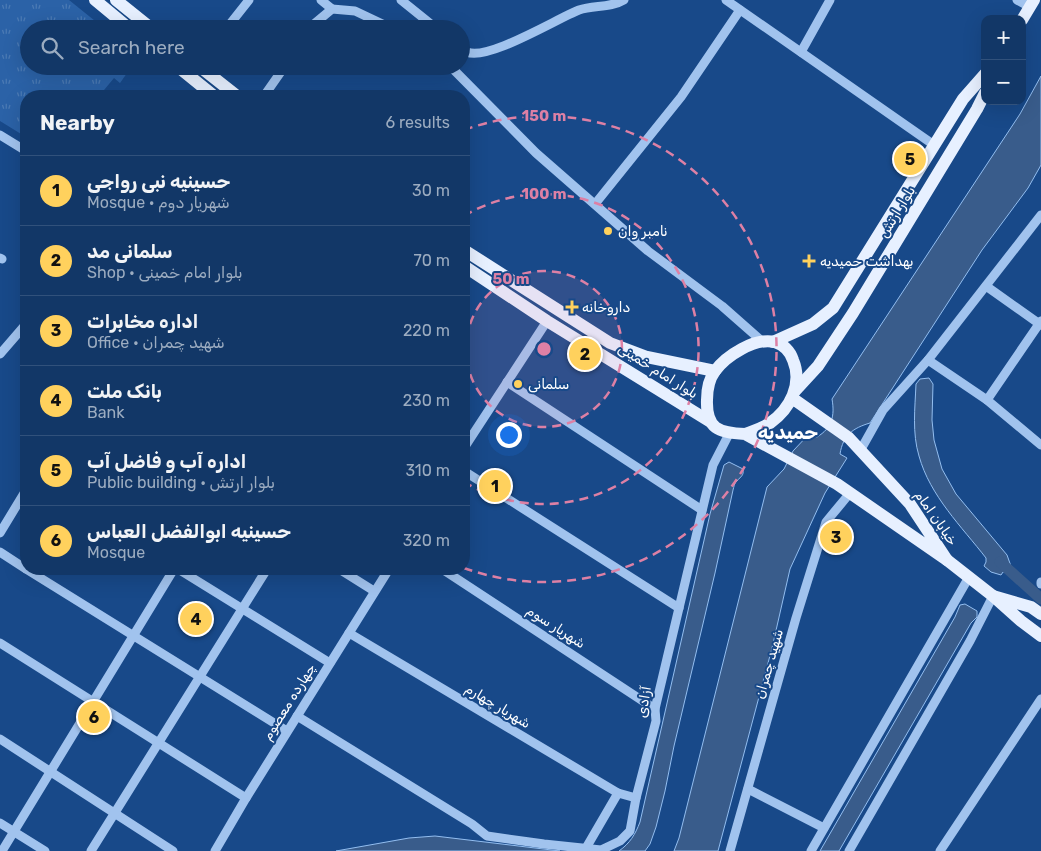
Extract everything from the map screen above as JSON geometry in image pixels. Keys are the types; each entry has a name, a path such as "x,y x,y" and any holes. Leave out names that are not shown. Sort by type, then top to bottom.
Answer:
{"main road":[{"path":"95,0 119,20"},
{"path":"116,0 141,20"},
{"path":"1025,15 1032,4"},
{"path":"188,75 207,90"},
{"path":"210,75 229,90"},
{"name":"بلوار ارتش","path":"768,342 813,324 833,308 963,99 981,79"},
{"name":"بلوار ارتش","path":"793,396 818,366 853,313 981,100"},
{"name":"بلوار امام خمینی","path":"470,254 610,343 647,357 715,371"},
{"name":"بلوار امام خمینی","path":"470,270 709,421"},
{"path":"768,342 787,349 797,372 797,383 793,396 785,409 770,424 745,434 729,434 715,427 709,421 707,413 708,385 715,371 733,353 751,344 768,342"},
{"name":"خیابان امام","path":"793,396 828,425 849,438 910,504 947,560"},
{"name":"خیابان امام","path":"745,434 837,484 947,560"},
{"path":"947,560 1041,636"},
{"path":"993,596 1031,607 1041,614"}],"street":[{"path":"233,20 249,0"},
{"path":"321,0 332,9 355,11 374,20"},
{"path":"342,10 347,0"},
{"path":"400,0 426,20"},
{"path":"470,52 478,53 504,46 579,10 619,3 624,0"},
{"path":"726,0 934,146"},
{"path":"801,52 830,0"},
{"path":"1017,0 1032,4"},
{"path":"320,20 332,9"},
{"path":"594,204 681,97 740,10"},
{"path":"268,90 279,75"},
{"path":"459,75 536,153 648,251 768,342"},
{"path":"0,134 20,147"},
{"path":"860,451 883,410 928,360 1041,215"},
{"path":"986,286 1040,323 987,400"},
{"path":"470,435 547,320"},
{"path":"0,354 20,331"},
{"path":"928,360 987,400 1041,445"},
{"path":"507,382 702,510"},
{"name":"آزادی","path":"297,716 472,824 487,836 601,850 620,841 630,831 636,798 656,722 655,709 713,464 729,434"},
{"path":"470,475 679,608"},
{"name":"شهید چمران","path":"730,851 796,618 826,522 850,493"},
{"path":"0,533 20,500"},
{"path":"0,552 20,565"},
{"path":"36,575 287,731"},
{"path":"2,851 170,575"},
{"path":"188,575 330,663"},
{"path":"91,851 263,575"},
{"path":"348,575 374,592"},
{"name":"چهارده معصوم","path":"215,851 287,731 385,575"},
{"name":"شهریار سوم","path":"451,575 655,709"},
{"path":"811,851 969,577"},
{"path":"849,851 970,642 993,596"},
{"name":"شهریار چهارم","path":"349,633 618,793 636,798"},
{"path":"0,643 246,798"},
{"path":"940,851 1041,698"},
{"path":"0,739 173,851"},
{"path":"748,789 824,828"},
{"path":"586,848 618,793"},
{"path":"0,823 45,851"}],"green space":[{"path":"0,0 69,0 94,20 20,20 20,75 126,75 120,83 114,78 104,90 20,90 20,133 0,121"}],"shaded area":[{"path":"1041,76 1041,165 1028,188 982,250 870,423 859,427 846,437 840,454 847,458 825,493 790,569 772,648 718,851 674,851 679,838 767,487 784,469 793,451 810,433 817,437 829,426 833,416 832,399 1026,103"},
{"path":"929,378 933,384 932,420 934,440 942,469 956,494 1007,555 1012,569 1009,573 1003,572 1001,575 991,572 984,566 986,558 939,498 924,471 915,438 914,420 916,384 920,379"},
{"path":"729,462 743,469 743,473 735,483 733,490 656,827 650,844 645,851 619,851 632,838 640,822 710,514 724,465"},
{"path":"965,604 977,611 977,617 971,623 839,851 820,851 955,617 960,605"},
{"path":"435,836 560,851 336,851 409,838"}],"waterway":[{"path":"1000,562 1041,599"}],"place":[{"name":"اداره آب و فاضل آب","path":"910,159"},
{"name":"نامبر وان","path":"608,231"},
{"name":"بهداشت حمیدیه","path":"809,261"},
{"name":"داروخانه","path":"572,307"},
{"name":"سلمانی مد","path":"585,354"},
{"name":"سلمانی","path":"518,384"},
{"name":"حسینیه نبی رواجی","path":"495,486"},
{"name":"اداره مخابرات","path":"836,537"},
{"name":"بانک ملت","path":"196,619"},
{"name":"حسینیه ابوالفضل العباس","path":"94,717"}],"district":[{"name":"حمیدیه","path":"788,432"}]}
